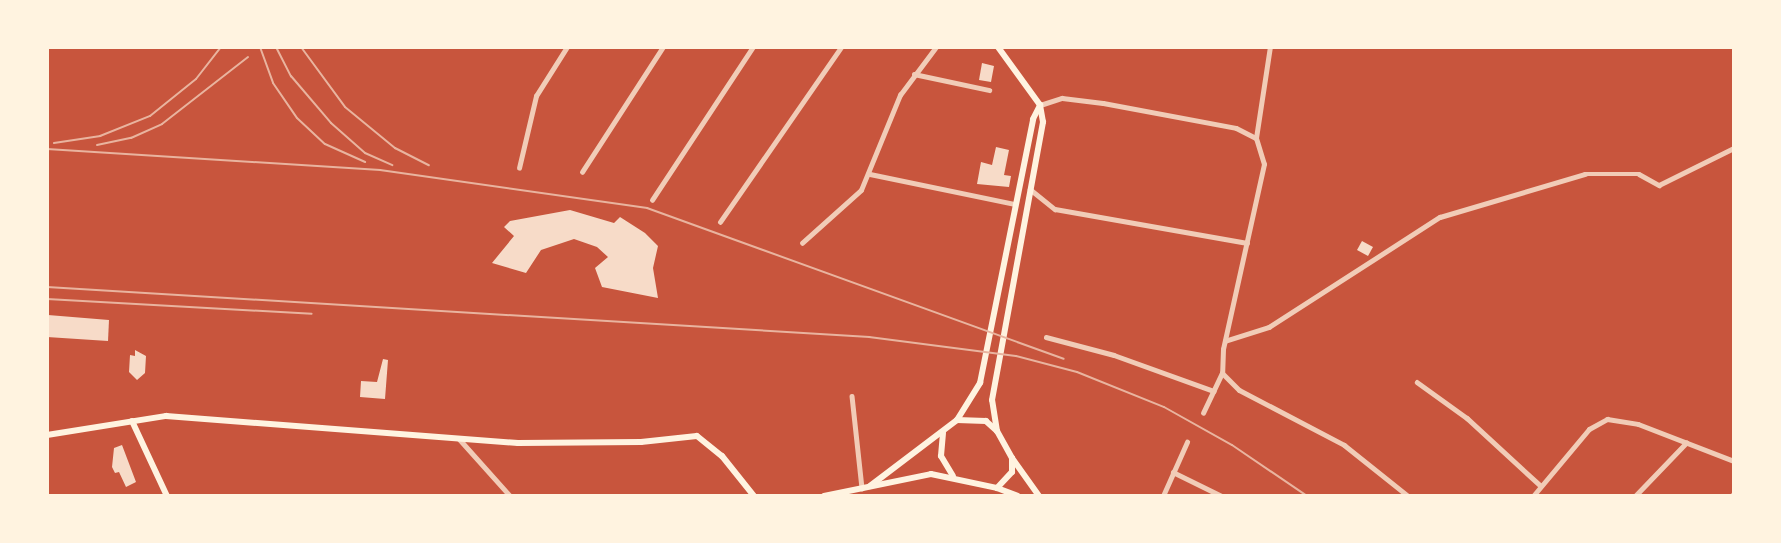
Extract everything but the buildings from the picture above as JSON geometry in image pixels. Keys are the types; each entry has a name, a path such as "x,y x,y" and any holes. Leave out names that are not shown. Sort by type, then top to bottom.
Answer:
{"main road":[{"path":"997,431 992,400 1043,122 1040,105 998,47"},
{"path":"866,487 943,433 957,420 979,383 987,358 1033,119 1040,105"},
{"path":"47,435 166,416 459,439 617,443 697,436 722,456 754,496"},
{"path":"957,420 986,421 997,431 1039,496"},
{"path":"132,421 167,496"},
{"path":"943,433 941,456 953,476"},
{"path":"997,488 1012,472 1013,458"},
{"path":"824,496 909,477 953,476 1018,496"}],"street":[{"path":"519,168 536,96 567,47"},
{"path":"582,172 663,47"},
{"path":"652,200 753,47"},
{"path":"720,222 841,47"},
{"path":"802,243 852,200 870,174 900,95 913,73 936,47"},
{"path":"1203,413 1222,373 1225,341 1264,164 1256,138 1270,47"},
{"path":"913,73 989,90"},
{"path":"1040,105 1062,98 1103,103 1236,128 1256,138"},
{"path":"1225,341 1269,327 1440,218 1585,174 1639,174 1659,185 1734,148"},
{"path":"870,174 1015,204"},
{"path":"1029,189 1055,209 1247,243"},
{"path":"1046,337 1114,355 1214,391"},
{"path":"1222,373 1239,390 1344,445 1408,496"},
{"path":"1417,382 1467,418 1541,486"},
{"path":"852,396 866,487"},
{"path":"1533,496 1589,429 1607,419 1638,424 1734,461"},
{"path":"459,439 510,496"},
{"path":"1163,496 1187,442"},
{"path":"1636,496 1686,443"},
{"path":"1173,472 1222,496"}],"railway":[{"path":"54,143 100,136 150,116 196,79 221,47"},
{"path":"260,47 273,83 297,118 325,144 365,162"},
{"path":"276,47 291,76 331,123 365,153 392,165"},
{"path":"301,47 345,107 395,148 429,165"},
{"path":"97,145 131,138 162,124 248,57"},
{"path":"47,149 380,170 647,208 1063,359"},
{"path":"47,287 869,337 1016,356 1077,372 1164,407 1232,445 1307,496"},
{"path":"47,299 312,314"}]}
